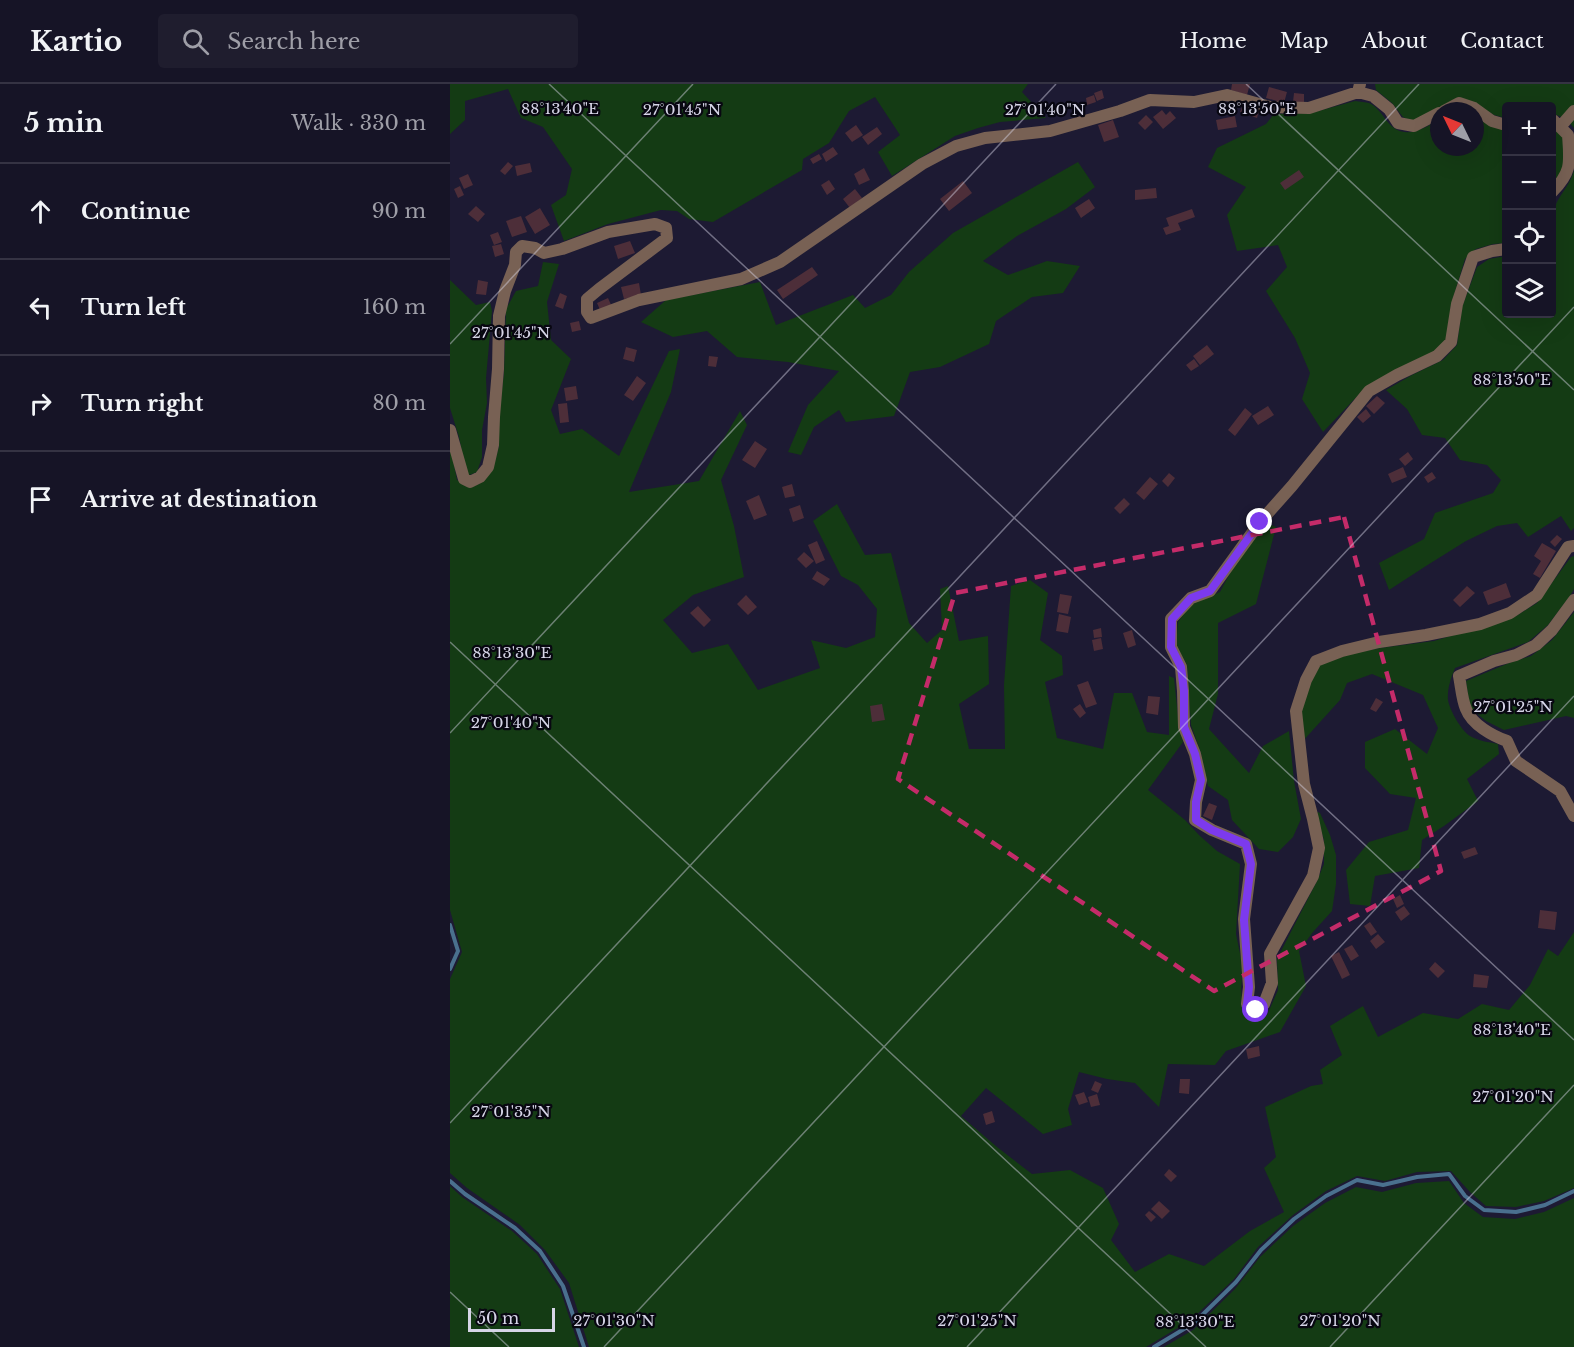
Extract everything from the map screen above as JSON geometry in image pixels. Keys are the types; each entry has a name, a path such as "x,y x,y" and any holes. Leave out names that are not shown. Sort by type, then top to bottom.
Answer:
{"street":[{"path":"450,430 464,479 470,482 480,477 488,466 493,445 499,316 515,265 516,252 522,246 535,248 544,253 562,249 608,232 655,224 666,228 667,238 587,299 587,312 591,318 639,300 741,279 780,262 922,164 956,147 985,138 1050,131 1150,100 1194,102 1227,95 1270,106 1309,108 1359,88 1389,109 1398,123 1414,126 1430,118"},
{"path":"1556,187 1564,180 1570,160 1569,135 1556,124 1574,111"},
{"path":"1484,116 1492,122 1502,124"},
{"path":"1502,249 1492,250 1473,257 1457,304 1450,342 1437,356 1369,391 1260,522 1210,591 1191,598 1172,619 1171,647 1181,667 1184,727 1195,754 1201,780 1196,802 1196,820 1212,830 1246,844 1251,864 1244,920 1249,987 1247,1004 1256,1010 1264,1004 1272,983 1270,954 1313,876 1319,848 1304,784 1296,711 1306,680 1316,662 1342,651 1480,624 1510,613 1537,595 1568,547 1574,546"},
{"path":"1574,600 1552,630 1536,645 1516,655 1494,661 1459,676 1466,710 1478,725 1494,736 1507,741 1516,761 1560,791 1574,816"}],"highlighted area":[{"path":"1344,517 1441,871 1214,991 898,779 955,593"}],"green space":[{"path":"450,84 1028,84 1022,92 1046,118 1000,122 955,136 892,176 878,152 900,135 875,97 849,111 829,143 803,159 802,170 713,222 689,219 677,211 661,210 608,224 564,241 551,205 566,195 572,169 543,127 521,118 508,89 465,101 465,120 450,134"},
{"path":"1375,84 1574,84 1574,128 1566,119 1556,115 1556,102 1502,102 1502,117 1484,109 1484,102 1430,102 1430,117 1413,122 1403,117 1392,103 1376,90"},
{"path":"1355,101 1372,104 1398,130 1411,132 1430,125 1430,156 1484,156 1484,119 1502,129 1502,243 1476,249 1465,259 1451,305 1447,338 1435,352 1367,386 1323,432 1302,399 1310,373 1295,338 1266,291 1287,267 1278,245 1237,251 1227,215 1246,187 1208,167 1217,148 1266,124 1274,114 1311,113"},
{"path":"1556,129 1564,137 1567,157 1562,175 1556,182"},
{"path":"1078,162 1095,187 1066,209 1017,236 983,261 1008,275 1047,261 1080,266 1063,293 1032,297 996,321 989,344 940,367 910,372 894,416 846,422 839,410 814,427 801,455 788,452 808,405 839,371 788,362 737,357 707,331 673,337 641,322 666,300 760,282 776,325 853,295 865,308 891,295 909,272 953,233"},
{"path":"1574,170 1574,528 1571,531 1561,516 1528,537 1517,523 1497,526 1466,541 1389,590 1379,563 1424,539 1435,513 1493,493 1501,480 1487,465 1460,460 1445,438 1422,435 1407,409 1386,390 1443,360 1457,345 1462,307 1477,267 1489,259 1502,257 1502,318 1556,318 1556,206"},
{"path":"543,262 559,264 547,302 551,340 571,359 551,410 560,434 582,429 619,456 669,351 680,349 671,392 629,492 699,481 740,411 747,425 721,480 734,526 744,577 693,595 663,620 692,653 728,644 758,690 820,668 811,640 846,648 875,637 877,609 858,585 841,576 813,521 837,504 865,555 891,553 909,623 927,643 942,630 940,589 948,586 959,641 988,636 989,684 959,704 969,749 1005,749 1004,685 1011,586 1030,580 1048,593 1040,640 1062,656 1063,675 1045,682 1057,738 1103,749 1114,693 1132,693 1147,732 1169,735 1169,676 1174,678 1183,742 1148,790 1185,820 1217,851 1240,864 1236,934 1243,968 1241,989 1243,1008 1251,1018 1267,1015 1278,990 1277,959 1324,864 1324,840 1316,814 1320,813 1336,855 1336,884 1332,911 1299,951 1306,986 1280,1032 1226,1051 1215,1065 1168,1064 1159,1107 1135,1083 1079,1072 1068,1109 1072,1125 1043,1134 986,1088 961,1116 1032,1174 1070,1170 1103,1188 1119,1224 1111,1240 1135,1272 1169,1254 1204,1266 1250,1231 1284,1212 1264,1168 1276,1157 1265,1107 1311,1086 1323,1084 1320,1070 1342,1055 1330,1026 1363,1006 1378,1037 1423,1013 1458,1019 1482,1004 1509,1010 1530,985 1548,949 1558,956 1574,932 1574,1188 1544,1201 1516,1207 1486,1206 1451,1171 1417,1172 1385,1181 1357,1176 1326,1191 1293,1215 1258,1247 1234,1279 1191,1320 1146,1347 589,1347 569,1283 545,1250 520,1225 467,1188 450,1173 450,979 462,952 450,910 450,444 457,480 470,487 479,484 494,465 499,446 506,309 516,291 538,286"},
{"path":"450,280 476,305 490,302 492,311 486,378 487,403 482,430 482,457 477,472 467,476 450,408"},
{"path":"1265,522 1276,527 1256,604 1218,623 1218,694 1209,729 1249,773 1263,746 1289,731 1294,781 1301,819 1293,837 1278,852 1259,849 1232,820 1228,800 1208,786 1201,753 1191,725 1187,665 1176,645 1178,622 1191,604 1220,592 1234,566"},
{"path":"1574,556 1574,589 1548,625 1528,642 1455,668 1448,700 1456,720 1470,736 1498,744 1499,754 1467,779 1478,801 1422,840 1419,868 1375,876 1370,906 1350,904 1346,870 1369,842 1408,830 1416,798 1390,794 1365,768 1365,742 1395,729 1427,754 1438,728 1423,695 1372,674 1347,683 1340,700 1302,742 1298,713 1318,665 1345,655 1434,641 1516,616 1537,603"},
{"path":"1574,612 1574,718 1566,716 1504,730 1486,721 1470,708 1466,681 1531,656 1552,640"},
{"path":"1449,1181 1464,1203 1483,1217 1515,1219 1544,1212 1574,1198 1574,1347 1164,1347 1193,1330 1235,1289 1260,1257 1293,1226 1325,1203 1356,1187 1382,1192 1416,1183"},
{"path":"450,1186 462,1197 512,1231 537,1254 560,1289 579,1347 450,1347"}],"building":[{"path":"1232,84 1250,84 1247,95 1231,90"},
{"path":"1269,87 1287,92 1284,103 1266,98"},
{"path":"1102,90 1104,98 1097,101 1094,93"},
{"path":"1294,93 1304,94 1304,102 1293,102"},
{"path":"1094,95 1096,102 1087,105 1086,98"},
{"path":"1244,102 1260,108 1257,118 1240,112"},
{"path":"1162,110 1166,115 1170,111 1176,118 1163,129 1153,117"},
{"path":"1146,115 1153,122 1145,130 1138,123"},
{"path":"1235,116 1237,127 1218,130 1216,120"},
{"path":"1113,120 1119,137 1104,142 1098,125"},
{"path":"856,125 863,135 852,142 845,133"},
{"path":"877,127 882,134 868,145 862,137"},
{"path":"833,147 838,154 826,162 822,154"},
{"path":"819,154 822,159 813,164 810,159"},
{"path":"508,162 513,166 505,175 500,171"},
{"path":"530,163 532,172 517,176 515,166"},
{"path":"864,168 870,180 859,185 854,174"},
{"path":"1299,170 1304,177 1285,190 1280,183"},
{"path":"468,174 473,185 464,189 459,178"},
{"path":"829,180 835,189 827,195 821,185"},
{"path":"963,181 972,193 949,211 940,199"},
{"path":"460,186 464,195 458,198 454,189"},
{"path":"1156,188 1157,198 1135,200 1135,190"},
{"path":"855,189 862,198 850,208 843,199"},
{"path":"1089,199 1095,208 1081,218 1075,208"},
{"path":"476,206 485,214 478,222 468,214"},
{"path":"540,208 550,225 535,234 525,217"},
{"path":"1192,209 1195,217 1178,223 1181,230 1166,235 1163,228 1169,226 1166,218"},
{"path":"521,216 527,232 512,237 506,221"},
{"path":"498,232 502,242 494,245 490,235"},
{"path":"630,241 635,253 618,259 614,246"},
{"path":"501,244 504,254 495,257 492,246"},
{"path":"812,267 818,275 783,299 777,290"},
{"path":"478,280 488,282 486,295 476,294"},
{"path":"639,283 641,295 624,299 621,287"},
{"path":"560,293 567,296 563,309 555,306"},
{"path":"608,298 612,307 601,312 597,303"},
{"path":"579,321 581,330 572,332 570,323"},
{"path":"1207,345 1214,354 1200,365 1193,356"},
{"path":"626,347 637,350 634,362 623,359"},
{"path":"709,356 718,357 716,367 708,366"},
{"path":"1194,359 1199,366 1191,371 1186,365"},
{"path":"637,376 646,383 633,401 624,395"},
{"path":"576,386 578,399 566,401 564,388"},
{"path":"1377,396 1385,403 1374,414 1366,406"},
{"path":"567,403 569,422 560,423 558,404"},
{"path":"1268,406 1274,415 1258,425 1252,416"},
{"path":"1245,408 1252,414 1235,436 1228,430"},
{"path":"1366,409 1371,416 1363,423 1357,417"},
{"path":"755,441 767,449 755,468 742,460"},
{"path":"1408,452 1413,459 1405,466 1399,459"},
{"path":"1403,467 1407,477 1392,483 1388,474"},
{"path":"1432,472 1436,478 1428,483 1424,477"},
{"path":"1169,473 1175,478 1168,487 1162,481"},
{"path":"1150,477 1158,484 1144,500 1136,493"},
{"path":"792,484 795,496 785,498 782,487"},
{"path":"759,495 767,515 754,520 746,501"},
{"path":"1124,498 1130,504 1120,514 1114,508"},
{"path":"800,505 804,518 793,522 789,509"},
{"path":"1557,535 1562,539 1555,547 1550,542"},
{"path":"817,541 825,560 816,564 808,545"},
{"path":"1542,543 1556,551 1540,578 1533,574 1541,561 1534,556"},
{"path":"804,552 814,561 806,568 797,559"},
{"path":"817,571 830,579 824,586 812,579"},
{"path":"1506,583 1511,597 1488,605 1483,592"},
{"path":"1467,586 1475,593 1460,607 1453,600"},
{"path":"1060,594 1072,596 1068,614 1057,612"},
{"path":"746,595 757,607 748,615 737,604"},
{"path":"698,606 711,620 704,627 690,613"},
{"path":"1059,614 1071,617 1068,633 1056,631"},
{"path":"1101,628 1102,637 1094,638 1093,630"},
{"path":"1132,630 1136,645 1128,648 1123,633"},
{"path":"1101,638 1103,649 1094,651 1092,640"},
{"path":"1088,681 1097,704 1086,708 1077,685"},
{"path":"1148,696 1160,697 1158,715 1146,713"},
{"path":"1376,698 1383,702 1376,712 1370,709"},
{"path":"882,704 885,720 872,722 870,706"},
{"path":"1080,704 1086,713 1080,718 1073,709"},
{"path":"1209,803 1217,806 1212,820 1203,816"},
{"path":"1475,847 1478,854 1464,859 1461,852"},
{"path":"1400,895 1404,904 1397,908 1393,899"},
{"path":"1404,906 1410,914 1401,921 1395,912"},
{"path":"1540,910 1557,912 1555,930 1538,928"},
{"path":"1370,922 1377,932 1371,936 1364,926"},
{"path":"1378,934 1385,942 1376,949 1370,941"},
{"path":"1352,945 1359,956 1351,961 1344,949"},
{"path":"1339,952 1350,975 1342,979 1331,956"},
{"path":"1435,962 1445,971 1438,978 1429,969"},
{"path":"1474,974 1489,976 1487,988 1473,987"},
{"path":"1259,1046 1260,1056 1248,1059 1246,1049"},
{"path":"1180,1079 1190,1079 1189,1094 1179,1093"},
{"path":"1095,1081 1102,1084 1098,1093 1091,1090"},
{"path":"1084,1092 1088,1102 1079,1105 1075,1095"},
{"path":"1097,1094 1100,1105 1091,1107 1088,1097"},
{"path":"992,1111 995,1122 986,1125 983,1114"},
{"path":"1169,1169 1177,1176 1171,1182 1164,1175"},
{"path":"1159,1201 1170,1211 1162,1219 1151,1209"},
{"path":"1149,1211 1156,1217 1151,1222 1145,1215"}],"waterway":[{"path":"450,925 458,951 450,969"},
{"path":"1154,1347 1194,1323 1236,1282 1261,1250 1294,1219 1326,1196 1357,1180 1383,1185 1417,1177 1449,1174 1465,1196 1484,1210 1516,1212 1545,1205 1574,1191"},
{"path":"450,1181 515,1228 540,1251 563,1286 584,1347"}],"route":[{"path":"1256,1010 1247,1004 1249,987 1244,920 1251,864 1246,844 1212,830 1196,820 1196,802 1201,780 1195,754 1184,727 1181,667 1171,647 1172,619 1191,598 1210,591 1260,522"}]}
